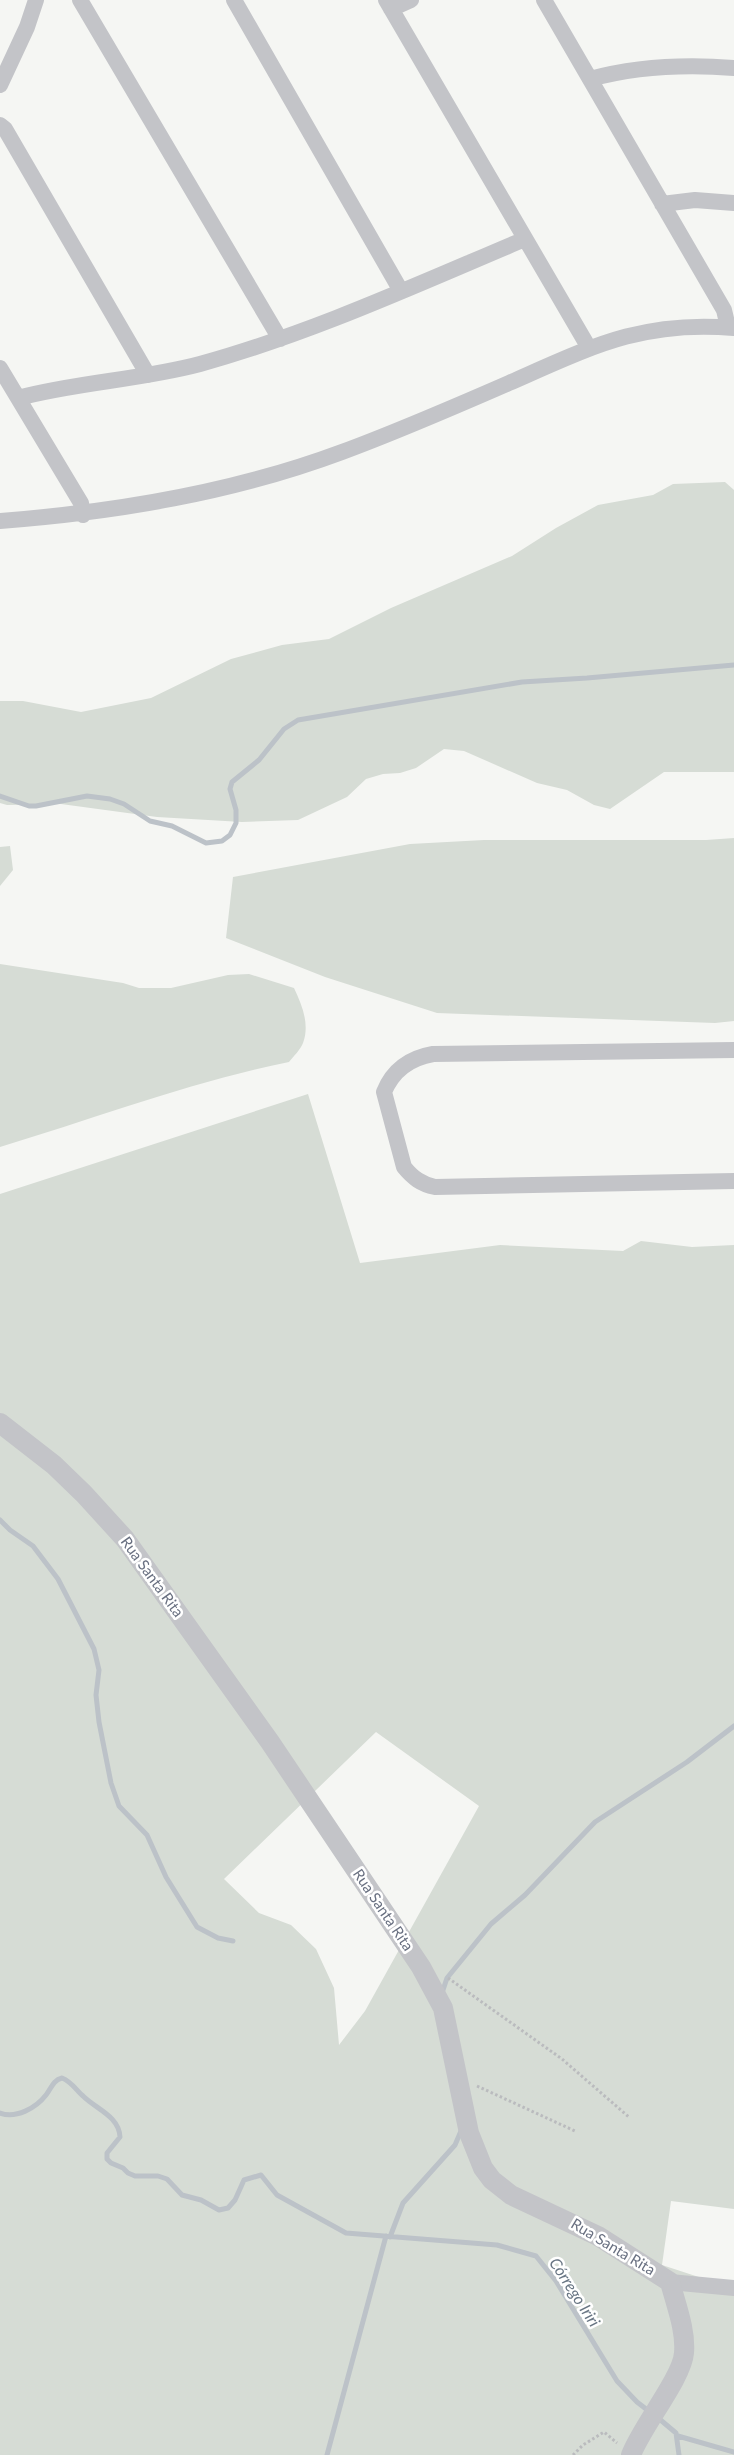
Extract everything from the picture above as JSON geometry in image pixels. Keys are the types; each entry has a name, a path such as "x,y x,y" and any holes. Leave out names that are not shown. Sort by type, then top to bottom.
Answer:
{"street":[{"path":"0,85 28,27 36,0"},
{"path":"80,0 280,339"},
{"path":"234,0 401,291"},
{"path":"412,0 389,4 589,348"},
{"path":"0,521 83,515 198,494 322,459 393,433 589,348 624,336 664,328 699,326 731,328 724,310 544,0"},
{"path":"590,79 616,72 657,66 696,65 734,68"},
{"path":"0,125 148,375"},
{"path":"662,204 695,200 734,203"},
{"path":"18,398 48,390 148,375 198,364 280,339 525,239"},
{"path":"0,368 81,503 83,515"},
{"path":"734,1050 433,1054 415,1058 399,1068 384,1092 400,1158 410,1175 426,1185 435,1187 734,1181"},
{"name":"Rua Santa Rita","path":"0,1423 66,1477 125,1539 270,1742 421,1967 443,2008 469,2133 478,2158 492,2180 511,2195 598,2236 670,2282 683,2331 684,2354 677,2373 640,2432 632,2454"},
{"path":"670,2282 734,2288"}],"path":[{"path":"421,1967 437,1969 562,2059 630,2118"},
{"path":"458,2078 576,2131"},
{"path":"573,2455 583,2445 604,2432 632,2454"}],"shaded area":[{"path":"725,482 734,490 734,772 664,772 610,809 594,805 567,790 537,783 464,751 444,749 416,768 366,779 347,797 298,820 242,822 157,817 61,804 7,805 0,803 0,701 23,701 81,712 151,698 231,659 282,645 329,639 391,608 512,556 556,528 598,505 653,495 673,484"},
{"path":"734,838 734,1021 715,1023 437,1013 325,977 226,938 233,877 410,844 484,840 706,840"},
{"path":"10,846 13,870 0,886 0,847"},
{"path":"0,964 123,983 139,988 171,988 228,975 249,974 294,988 304,1015 305,1036 301,1048 289,1062 179,1090 0,1147"},
{"path":"308,1094 360,1263 500,1245 623,1251 641,1241 692,1247 734,1245 734,2209 671,2201 662,2265 717,2283 734,2285 734,2455 0,2455 0,1194","holes":["376,1732 479,1806 365,2011 339,2045 334,1988 316,1949 291,1925 259,1913 224,1879"]}],"waterway":[{"path":"0,796 29,806 87,796 110,799 124,804 150,821 172,826 206,843 222,841 230,835 236,823 236,810 230,789 232,782 259,760 284,729 298,720 522,682 734,665"},
{"path":"0,1520 10,1530 33,1546 58,1579 94,1649 99,1670 96,1695 99,1722 111,1783 119,1806 147,1835 166,1877 197,1927 218,1938 233,1941"},
{"path":"442,1993 447,1978 491,1924 525,1895 595,1822 687,1762 734,1726"},
{"name":"Córrego Iriri","path":"0,2113 13,2115 31,2108 42,2100 54,2083 62,2078 116,2124 120,2137 107,2153 107,2159 111,2163 135,2176 158,2176 167,2179 182,2195 201,2200 219,2210 228,2208 235,2200 244,2180 261,2175 277,2195 346,2233 497,2245 536,2256 556,2281 617,2381 637,2402 650,2412"},
{"path":"390,2237 403,2203 455,2145 461,2131"},
{"path":"327,2455 386,2236"},
{"name":"Córrego Iriri","path":"657,2417 676,2433 679,2455"},
{"path":"678,2436 734,2452"}]}
